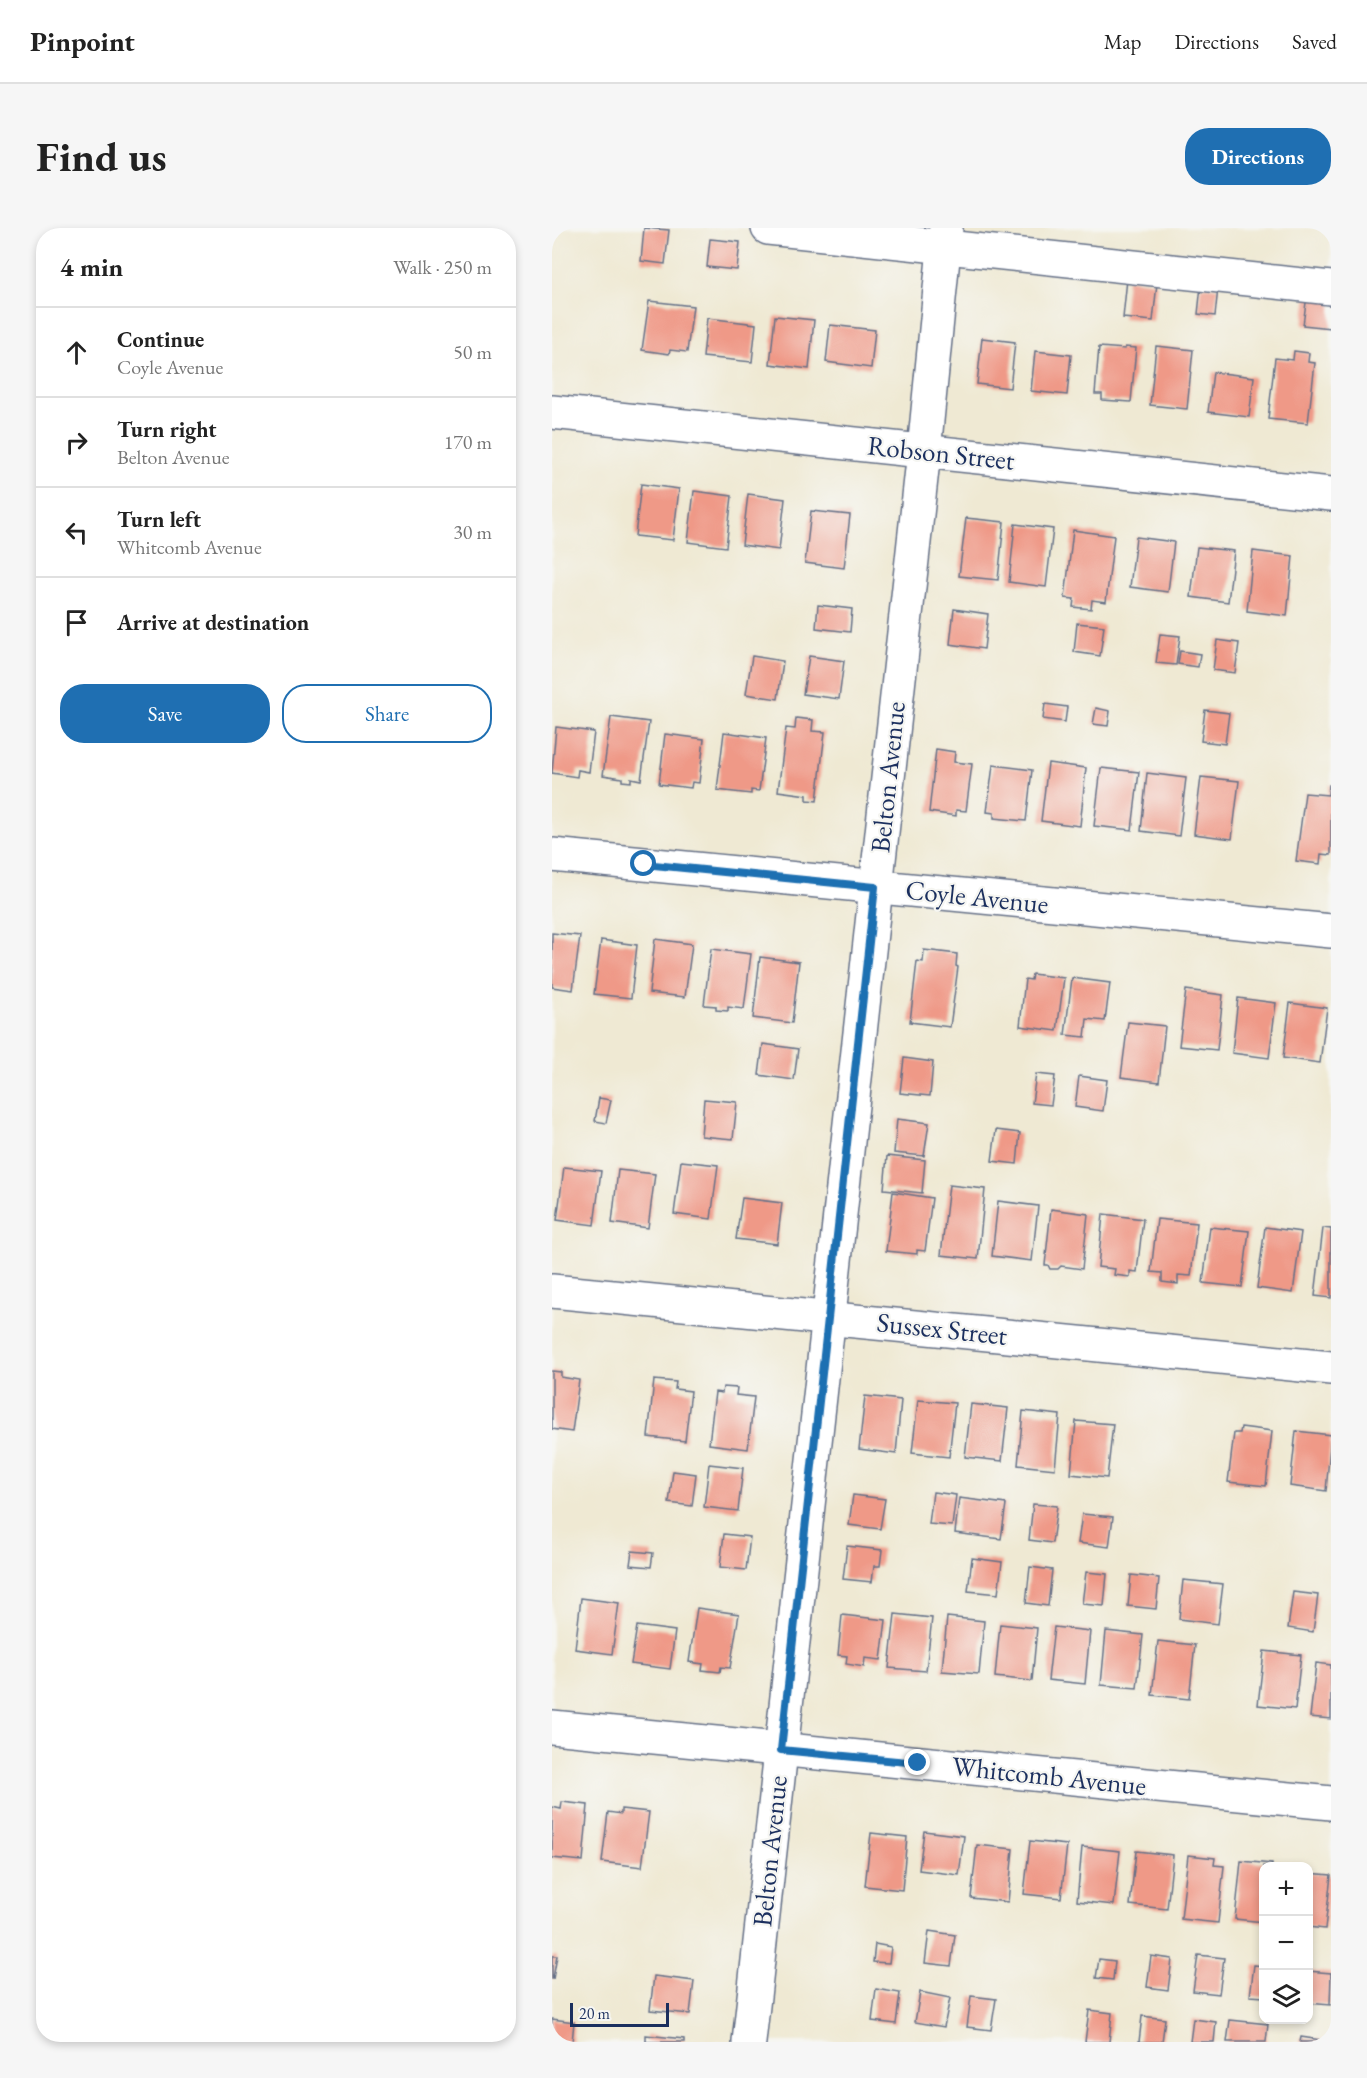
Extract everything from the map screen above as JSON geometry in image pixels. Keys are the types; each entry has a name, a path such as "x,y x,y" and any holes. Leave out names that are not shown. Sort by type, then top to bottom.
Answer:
{"street":[{"path":"768,228 945,238 1331,288"},
{"name":"Belton Avenue","path":"749,2042 924,451 945,238"},
{"name":"Robson Street","path":"552,412 1331,494"},
{"name":"Coyle Avenue","path":"552,855 1331,931"},
{"name":"Sussex Street","path":"552,1291 1331,1368"},
{"name":"Whitcomb Avenue","path":"552,1727 1331,1803"}],"building":[{"path":"644,228 669,230 665,264 641,261"},
{"path":"710,239 740,242 737,270 707,267"},
{"path":"1127,279 1157,283 1153,321 1123,318"},
{"path":"1201,286 1218,288 1215,316 1198,314"},
{"path":"1307,295 1331,297 1331,328 1303,325"},
{"path":"649,301 693,306 687,352 670,350 669,354 642,350"},
{"path":"775,316 814,320 809,369 770,364"},
{"path":"707,318 756,324 752,362 703,357"},
{"path":"830,325 875,330 871,368 826,362"},
{"path":"982,338 1015,342 1010,388 977,384"},
{"path":"1156,346 1193,350 1187,409 1150,405"},
{"path":"1099,347 1136,348 1131,402 1102,400 1102,394 1095,394"},
{"path":"1035,351 1071,355 1067,395 1031,391"},
{"path":"1294,351 1309,353 1308,362 1315,363 1308,423 1268,419 1275,358 1293,360"},
{"path":"1213,372 1254,377 1249,417 1208,412"},
{"path":"641,484 679,489 673,540 635,536"},
{"path":"694,491 732,496 726,547 688,542"},
{"path":"748,494 785,499 779,550 742,545"},
{"path":"811,511 850,515 844,568 805,563"},
{"path":"966,518 1004,522 998,580 959,576"},
{"path":"1015,524 1053,529 1046,587 1009,582"},
{"path":"1073,530 1114,536 1106,602 1092,600 1091,609 1073,607 1074,599 1065,598"},
{"path":"1136,537 1174,542 1168,592 1130,587"},
{"path":"1197,547 1234,551 1228,602 1191,597"},
{"path":"1253,551 1293,556 1287,616 1247,611"},
{"path":"818,605 852,609 850,632 816,628"},
{"path":"954,609 988,614 984,649 950,644"},
{"path":"1077,623 1104,626 1100,656 1074,652"},
{"path":"1160,634 1180,636 1176,665 1156,663"},
{"path":"1217,640 1239,643 1235,673 1213,670"},
{"path":"1180,651 1200,654 1198,667 1178,664"},
{"path":"752,656 783,661 778,699 746,694"},
{"path":"809,656 844,661 839,699 803,694"},
{"path":"1045,704 1067,707 1065,722 1043,719"},
{"path":"1096,708 1110,711 1108,726 1093,724"},
{"path":"1205,710 1229,713 1225,744 1201,741"},
{"path":"611,717 649,722 641,780 631,778 631,782 622,781 622,778 603,775"},
{"path":"796,718 813,720 812,731 825,732 817,801 807,800 807,795 778,791 786,728 795,729"},
{"path":"556,727 594,732 589,772 578,770 577,777 552,773"},
{"path":"724,732 766,738 759,791 751,790 751,794 717,790"},
{"path":"665,734 704,739 699,783 692,782 691,788 659,784"},
{"path":"936,749 955,752 954,762 972,764 966,811 956,810 956,816 929,812"},
{"path":"1048,763 1086,768 1080,826 1041,821"},
{"path":"993,765 1032,770 1026,821 994,818 994,813 987,812"},
{"path":"1101,768 1139,772 1132,830 1094,826"},
{"path":"1147,773 1186,778 1179,836 1141,831"},
{"path":"1201,777 1239,781 1232,839 1194,834"},
{"path":"1329,785 1331,785 1331,855 1321,854 1320,864 1296,861 1305,793 1328,795"},
{"path":"552,933 580,936 573,990 552,987"},
{"path":"655,939 692,944 685,997 649,993"},
{"path":"601,940 637,945 631,998 594,994"},
{"path":"711,949 751,954 744,1009 728,1007 728,1011 716,1010 716,1006 704,1005"},
{"path":"924,950 957,954 956,966 958,967 950,1027 910,1022 917,961 923,962"},
{"path":"760,957 799,962 792,1023 753,1018"},
{"path":"1032,974 1064,978 1057,1031 1020,1026 1025,979 1031,980"},
{"path":"1072,978 1110,983 1105,1021 1087,1019 1085,1037 1065,1035"},
{"path":"1186,990 1223,995 1217,1050 1179,1046"},
{"path":"1238,998 1276,1003 1269,1058 1232,1053"},
{"path":"1290,1003 1327,1008 1320,1063 1283,1058"},
{"path":"1128,1022 1165,1026 1159,1082 1121,1077"},
{"path":"763,1044 798,1049 794,1080 759,1075"},
{"path":"904,1058 933,1062 930,1096 900,1093"},
{"path":"1036,1074 1055,1076 1051,1105 1032,1103"},
{"path":"1079,1076 1107,1080 1103,1111 1075,1107"},
{"path":"599,1098 611,1100 606,1123 595,1121"},
{"path":"704,1099 737,1102 733,1139 701,1136"},
{"path":"897,1119 929,1123 924,1156 894,1153"},
{"path":"996,1130 1020,1133 1017,1164 992,1161"},
{"path":"887,1156 925,1160 922,1193 884,1189"},
{"path":"681,1161 718,1165 711,1219 674,1214"},
{"path":"564,1167 601,1171 594,1225 557,1220"},
{"path":"618,1170 655,1174 648,1228 612,1223"},
{"path":"949,1185 985,1189 978,1259 941,1255"},
{"path":"893,1192 932,1198 925,1251 917,1250 917,1254 886,1251"},
{"path":"742,1198 782,1203 777,1244 736,1239"},
{"path":"998,1201 1038,1206 1032,1261 992,1256"},
{"path":"1051,1209 1088,1214 1082,1269 1061,1266 1058,1269 1050,1269 1048,1265 1045,1265"},
{"path":"1103,1214 1143,1219 1137,1272 1130,1271 1130,1277 1114,1275 1115,1269 1098,1267"},
{"path":"1157,1219 1197,1223 1191,1276 1178,1275 1178,1284 1162,1282 1162,1273 1151,1272"},
{"path":"1210,1227 1249,1231 1242,1287 1203,1283"},
{"path":"1265,1227 1301,1232 1293,1293 1257,1288"},
{"path":"1323,1228 1331,1229 1331,1298 1315,1296"},
{"path":"552,1371 561,1372 561,1377 579,1380 572,1432 552,1429"},
{"path":"654,1380 676,1382 675,1389 691,1391 685,1441 648,1437"},
{"path":"723,1387 737,1388 736,1395 754,1397 748,1449 709,1444 715,1392 722,1393"},
{"path":"865,1396 901,1400 896,1454 859,1449"},
{"path":"918,1400 955,1403 949,1457 912,1453"},
{"path":"971,1404 1008,1408 1002,1461 965,1457"},
{"path":"1023,1411 1060,1415 1055,1469 1018,1465"},
{"path":"1076,1421 1113,1424 1107,1478 1071,1474"},
{"path":"1241,1427 1272,1431 1266,1486 1228,1482 1234,1433 1240,1433"},
{"path":"1296,1431 1331,1435 1326,1491 1290,1486"},
{"path":"709,1464 743,1468 738,1511 704,1507"},
{"path":"673,1471 696,1474 692,1506 669,1503"},
{"path":"933,1492 956,1495 952,1526 929,1524"},
{"path":"853,1495 885,1499 880,1529 849,1525"},
{"path":"959,1498 1006,1504 1001,1539 955,1533"},
{"path":"1033,1504 1057,1506 1052,1543 1029,1540"},
{"path":"1082,1514 1113,1517 1109,1547 1078,1543"},
{"path":"724,1534 750,1537 746,1570 720,1567"},
{"path":"847,1546 882,1550 880,1566 874,1566 872,1582 843,1579"},
{"path":"632,1551 653,1553 651,1567 630,1565"},
{"path":"972,1558 1002,1562 998,1594 968,1591"},
{"path":"1030,1567 1052,1570 1048,1606 1026,1603"},
{"path":"1086,1572 1107,1574 1104,1606 1082,1604"},
{"path":"1131,1575 1159,1578 1156,1609 1128,1606"},
{"path":"1183,1580 1223,1584 1218,1624 1179,1619"},
{"path":"1293,1592 1318,1595 1313,1632 1288,1628"},
{"path":"581,1598 619,1603 612,1654 575,1649"},
{"path":"697,1608 739,1614 730,1668 721,1667 720,1672 702,1670 703,1664 689,1662"},
{"path":"895,1614 932,1618 926,1671 889,1668"},
{"path":"842,1615 886,1620 881,1660 865,1658 864,1667 846,1664 847,1656 838,1655"},
{"path":"947,1617 984,1621 979,1674 942,1671"},
{"path":"1000,1624 1037,1628 1032,1681 995,1677"},
{"path":"637,1626 675,1631 670,1669 631,1664"},
{"path":"1054,1627 1090,1631 1085,1684 1048,1680"},
{"path":"1106,1631 1143,1635 1137,1688 1101,1685"},
{"path":"1158,1641 1195,1645 1189,1699 1152,1695"},
{"path":"1264,1651 1301,1655 1295,1709 1258,1705"},
{"path":"1316,1663 1331,1665 1331,1719 1310,1717"},
{"path":"562,1802 588,1805 583,1861 552,1858 552,1807 561,1809"},
{"path":"621,1809 649,1812 642,1867 602,1862 608,1812 621,1814"},
{"path":"924,1831 964,1836 959,1875 919,1870"},
{"path":"871,1833 907,1837 902,1890 865,1886"},
{"path":"1030,1841 1067,1845 1061,1898 1024,1894"},
{"path":"977,1845 1013,1849 1008,1902 971,1898"},
{"path":"1082,1847 1120,1851 1114,1905 1077,1901"},
{"path":"1136,1851 1173,1855 1167,1909 1130,1905"},
{"path":"1188,1855 1215,1858 1214,1865 1224,1866 1218,1923 1181,1919"},
{"path":"1241,1861 1259,1863 1259,1921 1235,1919"},
{"path":"1313,1873 1331,1875 1325,1929 1313,1928"},
{"path":"929,1931 955,1935 951,1966 925,1963"},
{"path":"875,1944 891,1947 889,1963 873,1962"},
{"path":"1198,1955 1224,1958 1219,1994 1193,1991"},
{"path":"552,1956 557,1956 553,1979 552,1979"},
{"path":"1151,1956 1172,1959 1168,1990 1147,1987"},
{"path":"1099,1959 1115,1961 1113,1980 1096,1978"},
{"path":"1254,1965 1259,1966 1259,1997 1250,1996"},
{"path":"1313,1971 1331,1973 1330,2005 1313,2003"},
{"path":"654,1976 694,1981 690,2014 650,2010"},
{"path":"876,1989 900,1993 896,2024 872,2021"},
{"path":"920,1992 950,1998 944,2027 915,2022"},
{"path":"971,1996 996,1999 991,2030 967,2027"},
{"path":"1089,2010 1112,2013 1109,2042 1085,2042"},
{"path":"1142,2016 1165,2019 1162,2042 1139,2042"},
{"path":"552,2019 574,2022 572,2042 552,2042"},
{"path":"1193,2019 1216,2022 1214,2042 1190,2042"},
{"path":"1230,2020 1268,2024 1266,2042 1227,2042"},
{"path":"646,2035 684,2039 684,2042 646,2042"},
{"path":"1301,2037 1327,2041 1327,2042 1300,2042"}],"route":[{"path":"644,864 875,887 781,1750 918,1763"}]}
